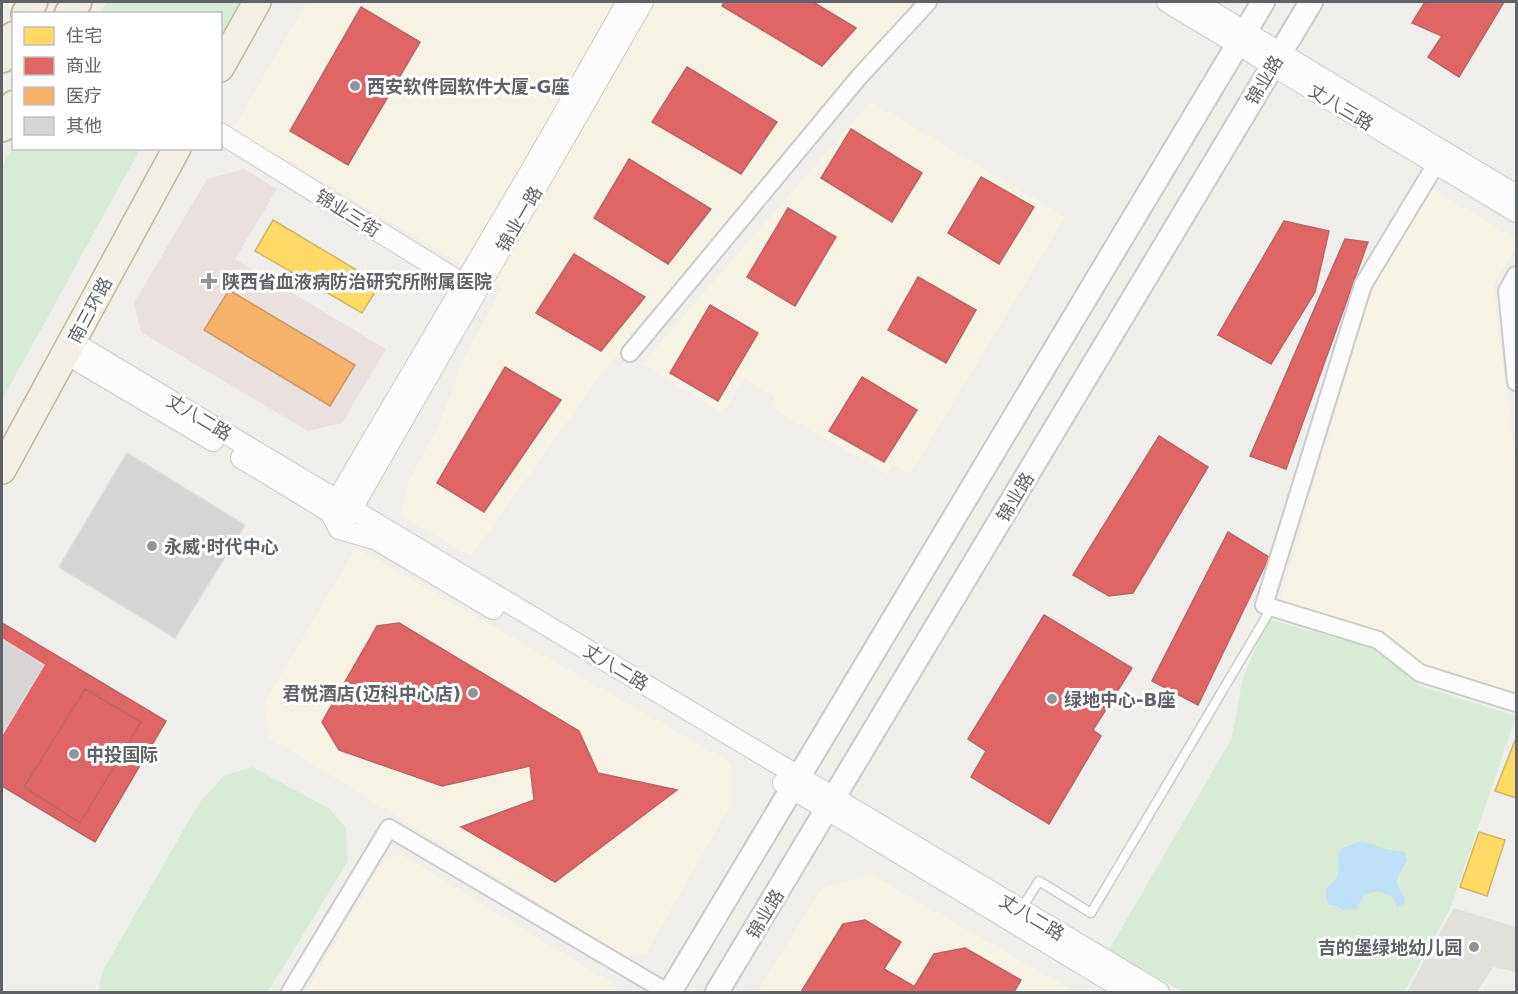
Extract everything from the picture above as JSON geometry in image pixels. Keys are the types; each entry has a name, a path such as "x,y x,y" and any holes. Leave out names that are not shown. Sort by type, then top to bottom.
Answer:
{"highway":[{"path":"222,64 257,2"},
{"path":"2,57 12,40"},
{"path":"2,127 12,109"},
{"name":"南三环路","path":"2,470 176,150"}],"main road":[{"path":"668,993 1263,2"},
{"name":"锦业路","path":"717,993 1311,2"}],"street":[{"name":"锦业一路","path":"470,288 627,2"},
{"name":"锦业一路","path":"340,512 470,288 643,2"},
{"path":"630,353 859,76 928,2"},
{"name":"丈八三路","path":"1167,2 1242,37"},
{"name":"丈八三路","path":"1196,2 1242,37 1436,164 1516,212"},
{"name":"丈八三路","path":"1276,59 1516,195"},
{"name":"锦业三街","path":"222,134 470,288"},
{"path":"1436,164 1364,285 1264,605 1377,640 1420,674 1516,703"},
{"path":"1516,275 1507,291 1516,382"},
{"name":"丈八二路","path":"69,348 796,783 1125,992"},
{"name":"丈八二路","path":"830,805 1020,910 1159,993"},
{"path":"290,993 389,828 668,993"}],"lane":[{"path":"1020,910 1039,881 1091,913 1272,607"}],"shaded area":[{"path":"307,2 913,2 809,122 598,378 471,556 401,515 409,481 439,425 465,356 502,288 233,129"},
{"path":"871,102 1065,217 910,474 893,465 887,474 774,409 774,396 745,378 723,413 642,364"},
{"name":"陕西省血液病防治研究所附属医院","path":"244,169 277,189 235,259 386,349 342,423 308,431 141,332 134,303 207,179"},
{"path":"1432,189 1516,239 1516,247 1493,285 1516,467 1515,697 1421,670 1384,636 1279,604 1373,285"},
{"path":"356,548 731,763 731,804 646,953 625,956 270,738 265,702"},
{"path":"402,855 618,987 614,992 306,992 386,857"},
{"path":"870,874 1075,992 757,992 821,889"},
{"name":"吉的堡绿地幼儿园","path":"1454,908 1516,927 1516,972 1493,967 1477,992 1407,992"}],"green space":[{"path":"107,2 242,2 222,40 222,12 101,12"},
{"path":"12,148 12,150 139,150 2,400 2,167"},
{"path":"1267,619 1374,648 1420,686 1516,716 1451,907 1404,992 1183,992 1109,950 1232,738 1242,681"},
{"path":"252,767 330,809 346,828 348,861 268,992 98,992 102,972 199,803 224,776"}],"water":[{"path":"1362,841 1385,849 1404,852 1407,860 1397,882 1405,899 1404,904 1397,907 1394,898 1378,891 1364,895 1356,909 1343,910 1338,906 1329,905 1326,898 1327,887 1338,875 1337,859 1342,848"}],"building: 住宅":[{"path":"273,220 380,284 362,313 255,251"},
{"name":"君悦酒店(迈科中心店)","path":"436,649 548,718 537,750 468,760 427,669"},
{"path":"1516,738 1516,798 1495,791"},
{"path":"1479,832 1505,840 1487,896 1460,887"}],"building: 商业":[{"path":"724,2 813,2 856,28 822,66 722,6"},
{"path":"1425,2 1504,2 1459,77 1428,57 1442,36 1412,23"},
{"name":"西安软件园软件大厦-G座","path":"361,7 420,42 348,165 290,131"},
{"path":"687,67 777,122 741,174 652,122"},
{"path":"851,129 922,173 892,222 821,178"},
{"path":"629,159 711,209 668,264 594,218"},
{"path":"981,177 1034,207 999,264 948,233"},
{"path":"788,208 836,237 795,306 747,277"},
{"path":"1284,221 1329,231 1315,292 1271,364 1218,335"},
{"path":"1345,239 1368,242 1286,469 1250,456"},
{"path":"574,254 645,297 601,351 536,313"},
{"path":"918,277 976,310 946,363 888,330"},
{"path":"710,305 758,333 718,401 670,373"},
{"path":"505,367 561,400 484,512 437,483"},
{"path":"862,377 917,410 884,462 829,431"},
{"path":"1159,436 1208,467 1133,593 1109,596 1073,575"},
{"path":"1228,532 1269,557 1198,705 1152,681"},
{"name":"绿地中心-B座","path":"1044,615 1132,668 1093,730 1101,736 1049,824 971,777 986,751 968,739"},
{"name":"中投国际","path":"2,623 166,721 95,842 2,786"},
{"path":"399,623 579,731 598,773 677,790 555,882 461,827 534,800 530,766 442,786 339,750 322,722 377,626"},
{"path":"85,689 141,722 80,823 24,787"},
{"path":"865,920 901,942 884,969 924,992 801,992 843,924"},
{"path":"965,948 1021,980 1014,992 911,992 934,954"}],"building: 医疗":[{"path":"229,290 355,365 330,406 204,330"}],"building: 其他":[{"name":"永威·时代中心","path":"127,453 245,525 175,638 59,567"},
{"path":"2,639 44,665 2,735"}],"place":[{"name":"西安软件园软件大厦-G座","path":"355,86"},
{"name":"陕西省血液病防治研究所附属医院","path":"209,281"},
{"name":"永威·时代中心","path":"152,546"},
{"name":"君悦酒店(迈科中心店)","path":"473,693"},
{"name":"绿地中心-B座","path":"1052,699"},
{"name":"中投国际","path":"74,754"},
{"name":"吉的堡绿地幼儿园","path":"1474,947"}]}
